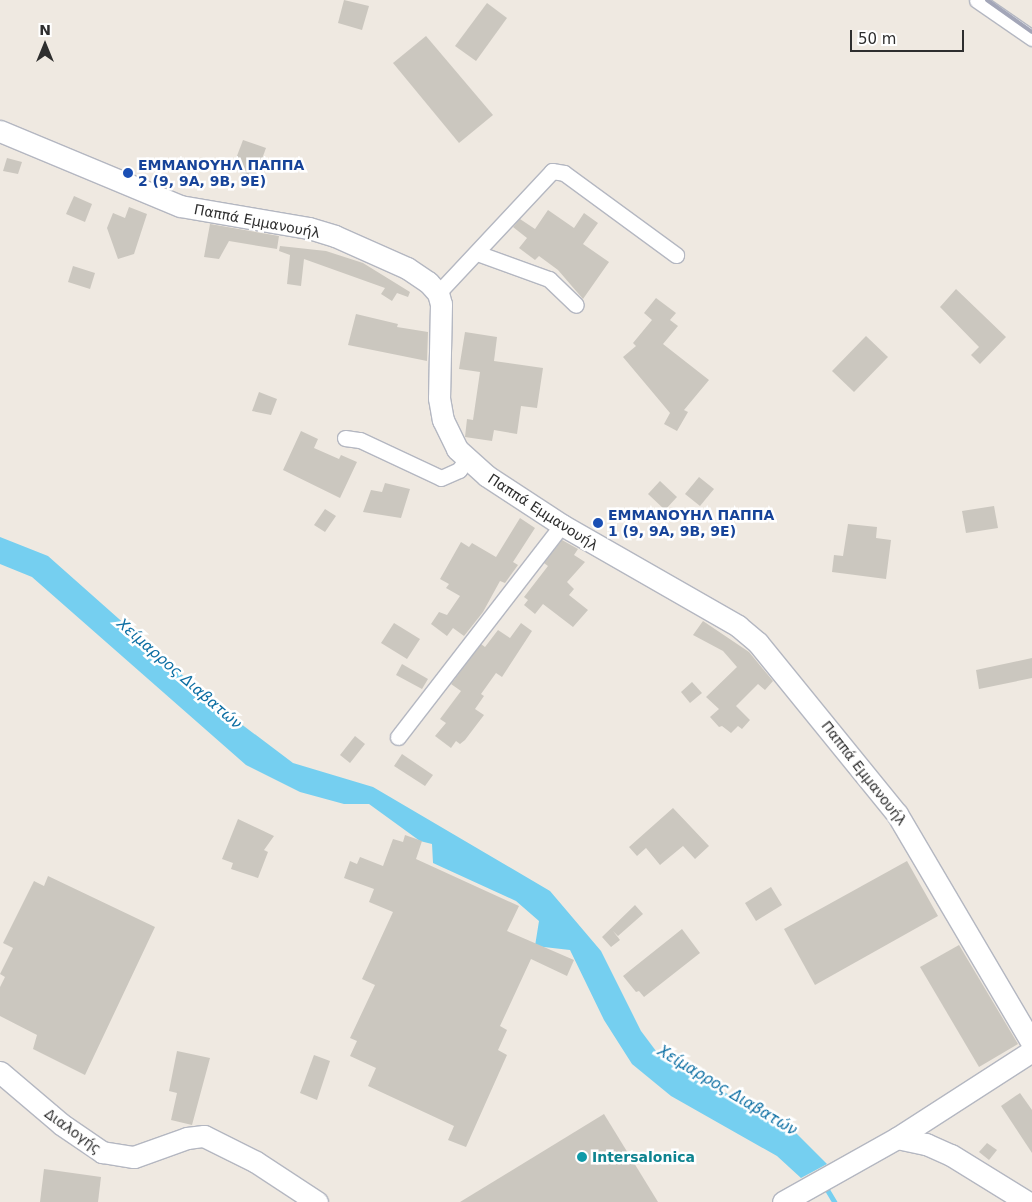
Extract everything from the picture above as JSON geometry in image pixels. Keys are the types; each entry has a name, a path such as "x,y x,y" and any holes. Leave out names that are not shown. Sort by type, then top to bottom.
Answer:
{"street":[{"path":"977,0 1032,38"},
{"name":"Παππά Εμμανουήλ","path":"0,131 180,206 309,228 335,236 407,268 438,293 440,398 443,420 450,437 467,458 487,476 562,525 738,626 771,656 901,820 1032,1044"},
{"path":"438,293 549,173 557,170 676,255"},
{"path":"476,253 549,279 576,305"},
{"path":"345,438 360,440 441,478 459,470 467,458"},
{"path":"398,736 562,525"},
{"path":"796,1197 839,1170 897,1138 1032,1051"},
{"name":"Διαλογής","path":"0,1072 61,1124 102,1152 134,1157 187,1138 204,1136 256,1162 317,1202"},
{"path":"897,1138 926,1144 951,1155 1027,1202"}],"water":[{"path":"0,537 48,556 216,705 293,763 373,787 550,891 601,951 641,1031 662,1059 790,1127 827,1164 801,1178 777,1156 671,1096 632,1064 604,1020 570,950 535,946 539,921 516,901 433,863 432,844 420,841 369,804 344,804 300,792 246,765 32,577 0,564"}],"building":[{"path":"344,0 369,6 362,30 338,23"},
{"path":"487,3 507,18 476,61 455,46"},
{"path":"426,36 493,115 459,143 393,63"},
{"path":"243,140 266,148 255,178 232,169"},
{"path":"7,158 22,162 18,174 3,171"},
{"path":"74,196 92,204 85,222 66,214"},
{"path":"129,207 147,214 134,254 118,259 107,228 113,213 125,218"},
{"path":"548,210 574,228 584,213 598,223 583,244 609,262 583,299 558,270 539,256 535,260 519,248 527,238 513,227 520,219 535,229"},
{"path":"210,224 279,236 277,249 229,241 219,259 204,257"},
{"path":"280,246 326,251 363,263 410,292 408,297 397,293 392,301 381,294 385,288 304,259 301,286 287,284 290,255 279,251"},
{"path":"73,266 95,273 90,289 68,282"},
{"path":"956,289 1006,337 980,364 971,355 979,347 940,307"},
{"path":"656,298 676,313 670,320 678,326 663,344 709,380 684,410 688,412 677,431 664,424 670,413 623,357 636,346 633,343 652,320 644,313"},
{"path":"356,314 398,324 397,327 428,332 427,361 348,345"},
{"path":"465,332 497,337 494,361 543,368 537,408 521,406 517,434 494,430 492,441 465,437 467,419 473,420 480,372 459,369"},
{"path":"866,336 888,357 854,392 832,371"},
{"path":"259,392 277,399 271,415 252,411"},
{"path":"301,431 318,439 314,448 339,459 341,455 357,462 340,498 283,470"},
{"path":"699,477 714,489 700,506 685,494"},
{"path":"660,481 677,497 665,510 648,494"},
{"path":"385,483 410,489 401,518 363,512 371,490 382,492"},
{"path":"994,506 998,528 966,533 962,511"},
{"path":"325,509 336,516 325,532 314,525"},
{"path":"520,518 535,528 513,562 518,565 505,583 500,581 483,612 464,636 453,628 447,636 431,624 439,612 447,615 460,596 446,588 449,584 440,579 461,542 469,547 472,543 496,557"},
{"path":"848,524 877,527 876,538 891,540 886,579 832,572 834,555 843,556"},
{"path":"562,540 578,549 574,555 585,562 567,582 574,589 569,595 588,610 573,627 543,604 535,614 524,605 528,600 524,597 548,566 544,563"},
{"path":"703,621 749,652 773,681 765,690 758,684 736,706 750,720 742,729 738,726 731,733 722,726 719,727 710,717 719,709 706,697 737,667 723,651 693,635"},
{"path":"394,623 420,639 407,659 381,643"},
{"path":"521,623 532,631 502,677 496,673 481,694 484,696 475,709 484,715 465,740 460,744 456,741 451,748 435,736 446,723 440,719 461,691 451,684 481,644 485,647 498,630 510,638"},
{"path":"1032,658 1032,678 979,689 976,670"},
{"path":"402,664 428,679 422,689 396,675"},
{"path":"692,682 702,693 690,703 681,692"},
{"path":"355,736 365,744 350,763 340,755"},
{"path":"402,754 433,775 425,786 394,766"},
{"path":"673,808 709,846 695,859 683,846 660,865 646,848 637,856 629,847"},
{"path":"238,819 274,836 264,850 268,852 258,878 231,869 233,863 222,859"},
{"path":"405,835 422,841 416,859 519,906 507,931 574,960 567,976 531,959 500,1026 507,1030 498,1050 507,1055 466,1147 448,1140 454,1126 368,1086 376,1068 350,1056 357,1041 350,1038 375,985 362,979 393,912 369,902 374,889 344,878 350,861 357,864 360,857 383,866 393,839 403,842"},
{"path":"907,861 938,916 815,985 784,929"},
{"path":"48,876 155,927 85,1075 33,1049 37,1035 0,1016 0,987 5,977 0,974 13,948 3,943 34,881 44,886"},
{"path":"771,887 782,905 756,921 745,903"},
{"path":"635,905 643,914 618,936 613,931 620,940 611,947 602,937"},
{"path":"682,929 700,953 644,997 639,991 636,992 623,976"},
{"path":"959,945 1018,1044 979,1067 920,967"},
{"path":"177,1051 210,1058 192,1125 171,1120 177,1093 169,1091"},
{"path":"314,1055 330,1061 317,1100 300,1093"},
{"path":"1020,1093 1032,1110 1032,1153 1001,1106"},
{"name":"Intersalonica","path":"604,1114 658,1202 460,1202"},
{"path":"987,1143 997,1150 989,1160 979,1152"},
{"path":"44,1169 101,1177 98,1202 40,1202"}],"waterway":[{"name":"Χείμαρρος Διαβατών","path":"824,1184 835,1202"}],"railway":[{"path":"987,0 1032,32"}],"place":[{"name":"ΕΜΜΑΝΟΥΗΛ ΠΑΠΠΑ 2 (9, 9Α, 9Β, 9Ε)","path":"128,173"},
{"name":"ΕΜΜΑΝΟΥΗΛ ΠΑΠΠΑ 1 (9, 9Α, 9Β, 9Ε)","path":"598,523"},
{"name":"Intersalonica","path":"582,1157"}]}
